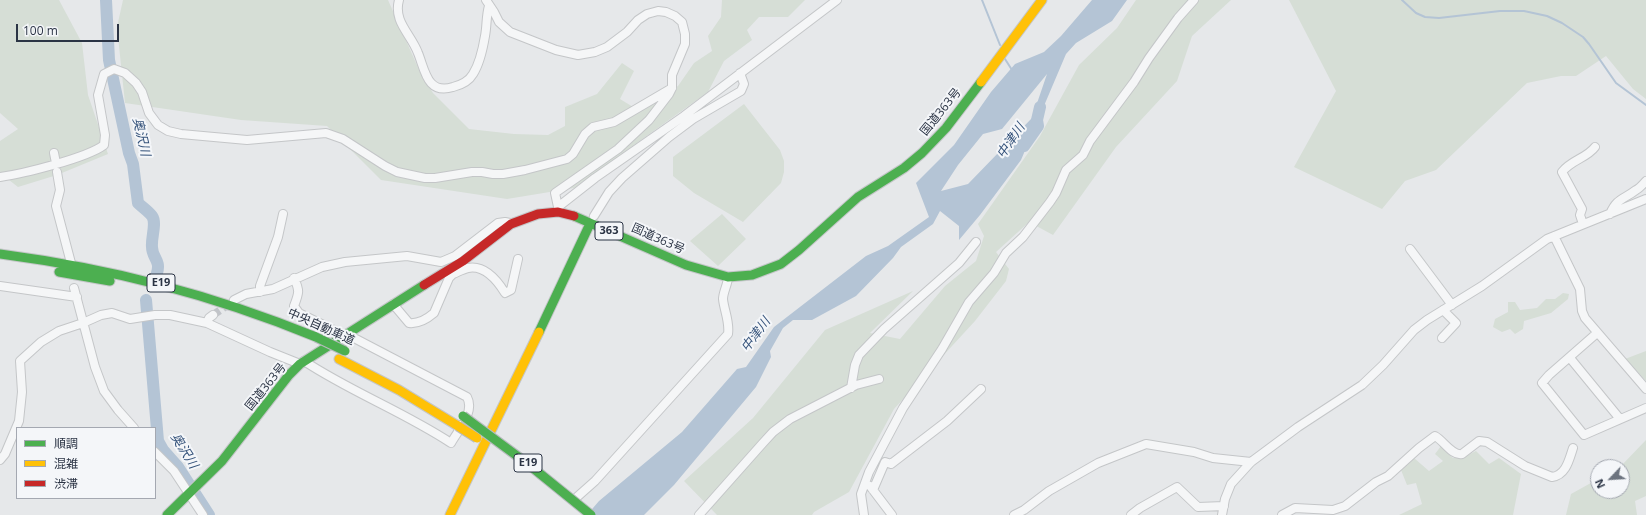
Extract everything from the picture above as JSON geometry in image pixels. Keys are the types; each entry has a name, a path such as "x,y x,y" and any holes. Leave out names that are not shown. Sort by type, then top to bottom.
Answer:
{"main road":[{"name":"国道363号","path":"167,515 222,461 289,375 302,363 393,304 452,272 511,224 538,214 558,209 703,272 728,277 761,273 781,264 799,250 858,197 904,168 922,153 946,128 1042,0"},
{"path":"450,515 504,406 588,228"},
{"name":"中央自動車道","path":"0,254 86,266 151,280 235,306 316,337 349,352"},
{"name":"E19","path":"10,265 84,276 150,290 256,324"},
{"name":"中央自動車道","path":"310,346 399,390 500,452 578,515"},
{"name":"E19","path":"459,414 510,449 591,515"}],"street":[{"path":"399,0 397,14 418,52 425,75 434,86 443,89 458,86 468,80 473,73 479,60 485,35 488,3"},
{"path":"488,3 499,22 510,32 556,50 578,55 607,48 627,32 638,20 647,14 658,11 676,16 682,22 685,34 683,49 672,75 672,88 669,94 656,113 618,148 555,193 558,209 595,178 684,116 837,0"},
{"path":"864,515 861,494 864,483 903,408 942,349 969,302 994,273 1006,253 1023,237 1050,202 1056,193 1066,170 1083,155 1090,141 1134,82 1149,58 1178,18 1194,0"},
{"path":"0,177 56,163 94,151 104,145 105,135 98,95 104,74 114,69 125,73 136,83 142,92 149,113 158,125 168,131 181,134 217,136 247,140 326,132 343,139 397,172 426,178 472,172 503,174 525,170 566,159 573,154 585,134 593,127 614,122 672,88"},
{"path":"594,216 609,192 622,178 669,137 693,119 741,91 744,84 740,73"},
{"path":"1583,224 1580,215 1582,209 1562,172 1567,165 1591,152 1595,147"},
{"path":"54,153 56,163"},
{"path":"57,172 60,190 56,206 71,262"},
{"path":"1610,214 1614,205 1619,199 1636,190 1646,181"},
{"path":"1222,515 1231,484 1251,462 1298,427 1362,384 1382,365 1414,330 1482,286 1539,244 1554,236 1646,199"},
{"path":"260,292 260,286 278,237 283,214"},
{"path":"234,300 246,294 273,289 294,278 322,267 345,262 407,256 442,262 455,256 498,223 505,222 511,224"},
{"path":"1554,236 1580,289 1582,311 1585,318 1646,389"},
{"path":"850,388 855,365 859,355 884,329 959,263 976,242"},
{"path":"1410,249 1452,305"},
{"path":"393,304 409,324 415,324 430,316 434,312 452,272 468,268 478,268 494,279 505,292 511,290 518,259"},
{"path":"577,497 595,481 728,334 730,328 723,296 728,285 728,277"},
{"path":"16,427 19,421 22,392 20,361 48,337 59,331 101,315 112,313 130,319 155,315 170,315 207,323 270,352 302,363 430,429 451,443 469,412 470,404 466,397 356,339 344,335 299,313 294,306 299,293 294,278"},
{"path":"0,286 77,297"},
{"path":"74,288 95,367 104,391 133,427"},
{"path":"1442,338 1456,323 1443,310"},
{"path":"207,323 209,318 213,315"},
{"path":"1597,333 1549,375 1542,383 1584,435 1646,408"},
{"path":"1570,358 1620,419"},
{"path":"700,515 774,432 801,412 850,388 878,379"},
{"path":"873,490 884,462 891,464 948,421 981,389"},
{"path":"0,460 5,454 16,428"},
{"path":"1282,515 1295,508 1333,510 1345,506 1376,482 1388,476 1419,448 1435,436 1441,439 1454,452 1459,454 1462,454 1479,441 1487,442 1525,466 1552,477 1564,471 1573,448"},
{"path":"1014,515 1024,510 1049,491 1098,463 1146,444 1194,452 1213,458 1251,462"},
{"path":"156,453 174,471 203,515"},
{"path":"864,483 873,490 892,515"},
{"path":"1131,515 1140,508 1177,487 1198,507 1224,506"}],"shaded area":[{"path":"0,0 59,0 82,43 88,95 108,154 57,175 18,187 0,173 0,141 18,129 0,113"},
{"path":"123,0 388,0 420,72 433,93 469,129 514,134 548,135 565,126 565,107 597,94 622,63 634,71 620,99 638,110 678,86 694,63 712,51 708,36 721,17 722,0 805,0 788,17 759,17 747,30 752,40 724,61 708,92 574,188 507,199 381,180 327,126 241,120 125,103 117,27"},
{"path":"1136,0 1231,0 1192,36 1177,81 1116,147 1053,235 1029,222 996,252 1009,269 1006,281 975,321 894,409 849,492 814,512 812,515 717,515 684,481 753,418 825,330 913,291 870,333 900,339 945,286 976,261 984,236 978,224 1040,136 1079,65 1117,28"},
{"path":"1289,0 1646,0 1646,99 1633,89 1606,56 1576,76 1561,76 1527,83 1436,170 1405,181 1382,209 1294,167 1336,91"},
{"path":"744,104 780,150 784,161 784,172 781,183 743,222 694,193 673,176 673,157"},
{"path":"722,214 746,239 718,266 690,241"},
{"path":"1563,293 1569,294 1568,299 1551,313 1524,321 1523,329 1515,334 1510,329 1502,332 1493,327 1495,319 1508,312 1508,302 1515,302 1520,310 1537,308 1546,299 1555,299"},
{"path":"1646,351 1646,381 1625,359"},
{"path":"1646,440 1646,496 1635,501 1637,515 1566,515 1571,494 1590,483 1590,499 1630,499 1630,459 1628,459"},
{"path":"1441,446 1453,458 1462,458 1476,451 1489,464 1499,458 1521,474 1513,515 1399,515 1422,504 1416,483 1407,485 1401,470 1414,458 1429,471 1443,461 1435,454"}],"water":[{"path":"1092,0 1127,0 1112,21 1076,43 1066,54 1021,160 980,215 959,240 959,226 940,211 933,224 901,247 893,258 856,296 812,320 793,320 783,328 770,351 771,357 756,387 674,485 644,515 587,515 599,501 682,432 737,369 746,367 774,327 866,256 888,246 929,217 916,183 954,145 991,92 1015,64 1044,52 1061,36","holes":["1047,74 1032,118 968,184 941,191 958,165 983,134 1002,129"]}],"waterway":[{"name":"奥沢川","path":"106,0 109,60 129,153 133,164 138,203 152,216 154,222 152,251 158,265 157,273"},
{"path":"982,0 1000,45"},
{"path":"1402,0 1416,13 1425,17 1439,18 1500,11 1524,11 1547,16 1562,23 1583,37 1616,83 1646,105"},
{"path":"1005,59 1012,70"},
{"name":"中津川","path":"1024,146 1038,126 1037,120 1040,107"},
{"name":"奥沢川","path":"146,300 158,441 163,450 178,467 209,515"}],"tunnel":[{"path":"213,315 229,304"}],"traffic: fast":[{"path":"574,216 686,265 728,277 752,275 781,264 799,250 858,197 904,168 922,153 946,128 981,82"},
{"path":"539,332 588,228"},
{"path":"0,254 82,267 161,285 238,308 316,337"},
{"path":"59,272 110,281"},
{"path":"167,515 222,461 289,375 300,364 424,285"},
{"path":"316,337 345,351"},
{"path":"463,416 528,464 591,515"}],"traffic: slow":[{"path":"981,82 1042,0"},
{"path":"450,515 539,332"},
{"path":"339,359 399,390 458,426"},
{"path":"458,426 477,438"}],"traffic: jam":[{"path":"424,285 463,261 511,224 538,214 558,212 574,216"}]}
